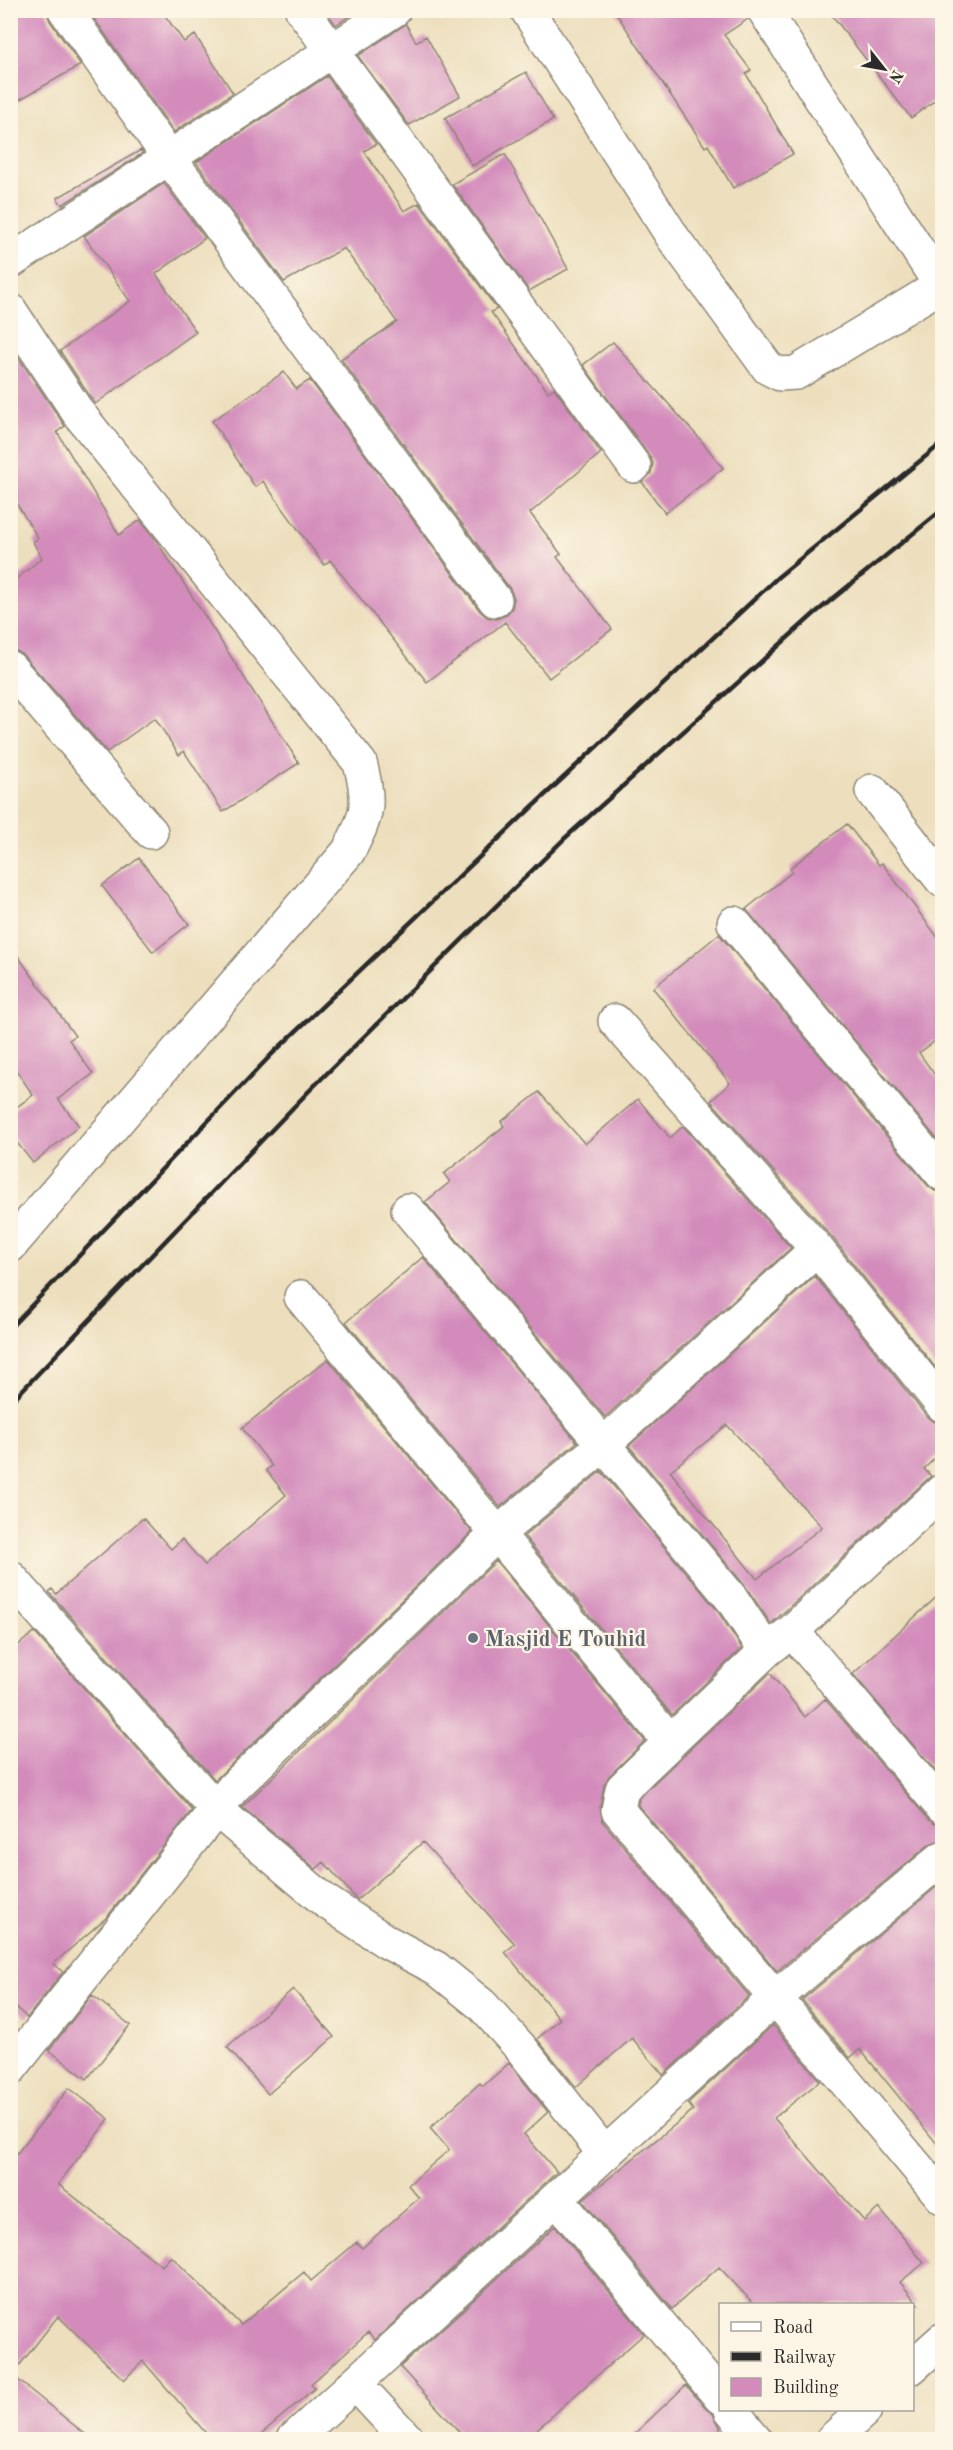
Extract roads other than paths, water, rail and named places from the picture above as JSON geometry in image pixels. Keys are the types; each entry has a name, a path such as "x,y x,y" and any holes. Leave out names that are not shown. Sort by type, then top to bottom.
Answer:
{"street":[{"path":"65,10 170,159 495,600"},
{"path":"302,10 634,466"},
{"path":"10,262 394,10"},
{"path":"527,10 674,239 768,368 780,374 796,373 942,285 764,10"},
{"path":"10,310 79,414 360,763 368,792 363,824 348,852 10,1246"},
{"path":"10,668 151,832"},
{"path":"872,790 942,880"},
{"path":"734,923 942,1174"},
{"path":"615,1021 817,1249 942,1406"},
{"path":"408,1210 732,1599 766,1651"},
{"path":"10,2068 234,1788 496,1535 604,1444 817,1249"},
{"path":"301,1297 496,1535 670,1742"},
{"path":"942,1491 792,1630 766,1651 622,1789 618,1810 942,2197"},
{"path":"10,1577 217,1810 325,1901 387,1941 436,1968 482,2005 520,2047 605,2154"},
{"path":"792,1630 942,1807"},
{"path":"293,2439 776,1997 942,1858"},
{"path":"557,2199 719,2396"},
{"path":"914,2365 942,2340"},
{"path":"356,2383 408,2439"},
{"path":"733,2411 756,2439"},
{"path":"832,2439 863,2411"}],"railway":[{"path":"10,1328 272,1054 531,808 778,577 942,443"},
{"path":"10,1403 308,1092 564,839 814,614 942,510"}],"place":[{"name":"Masjid E Touhid","path":"473,1638"}]}
